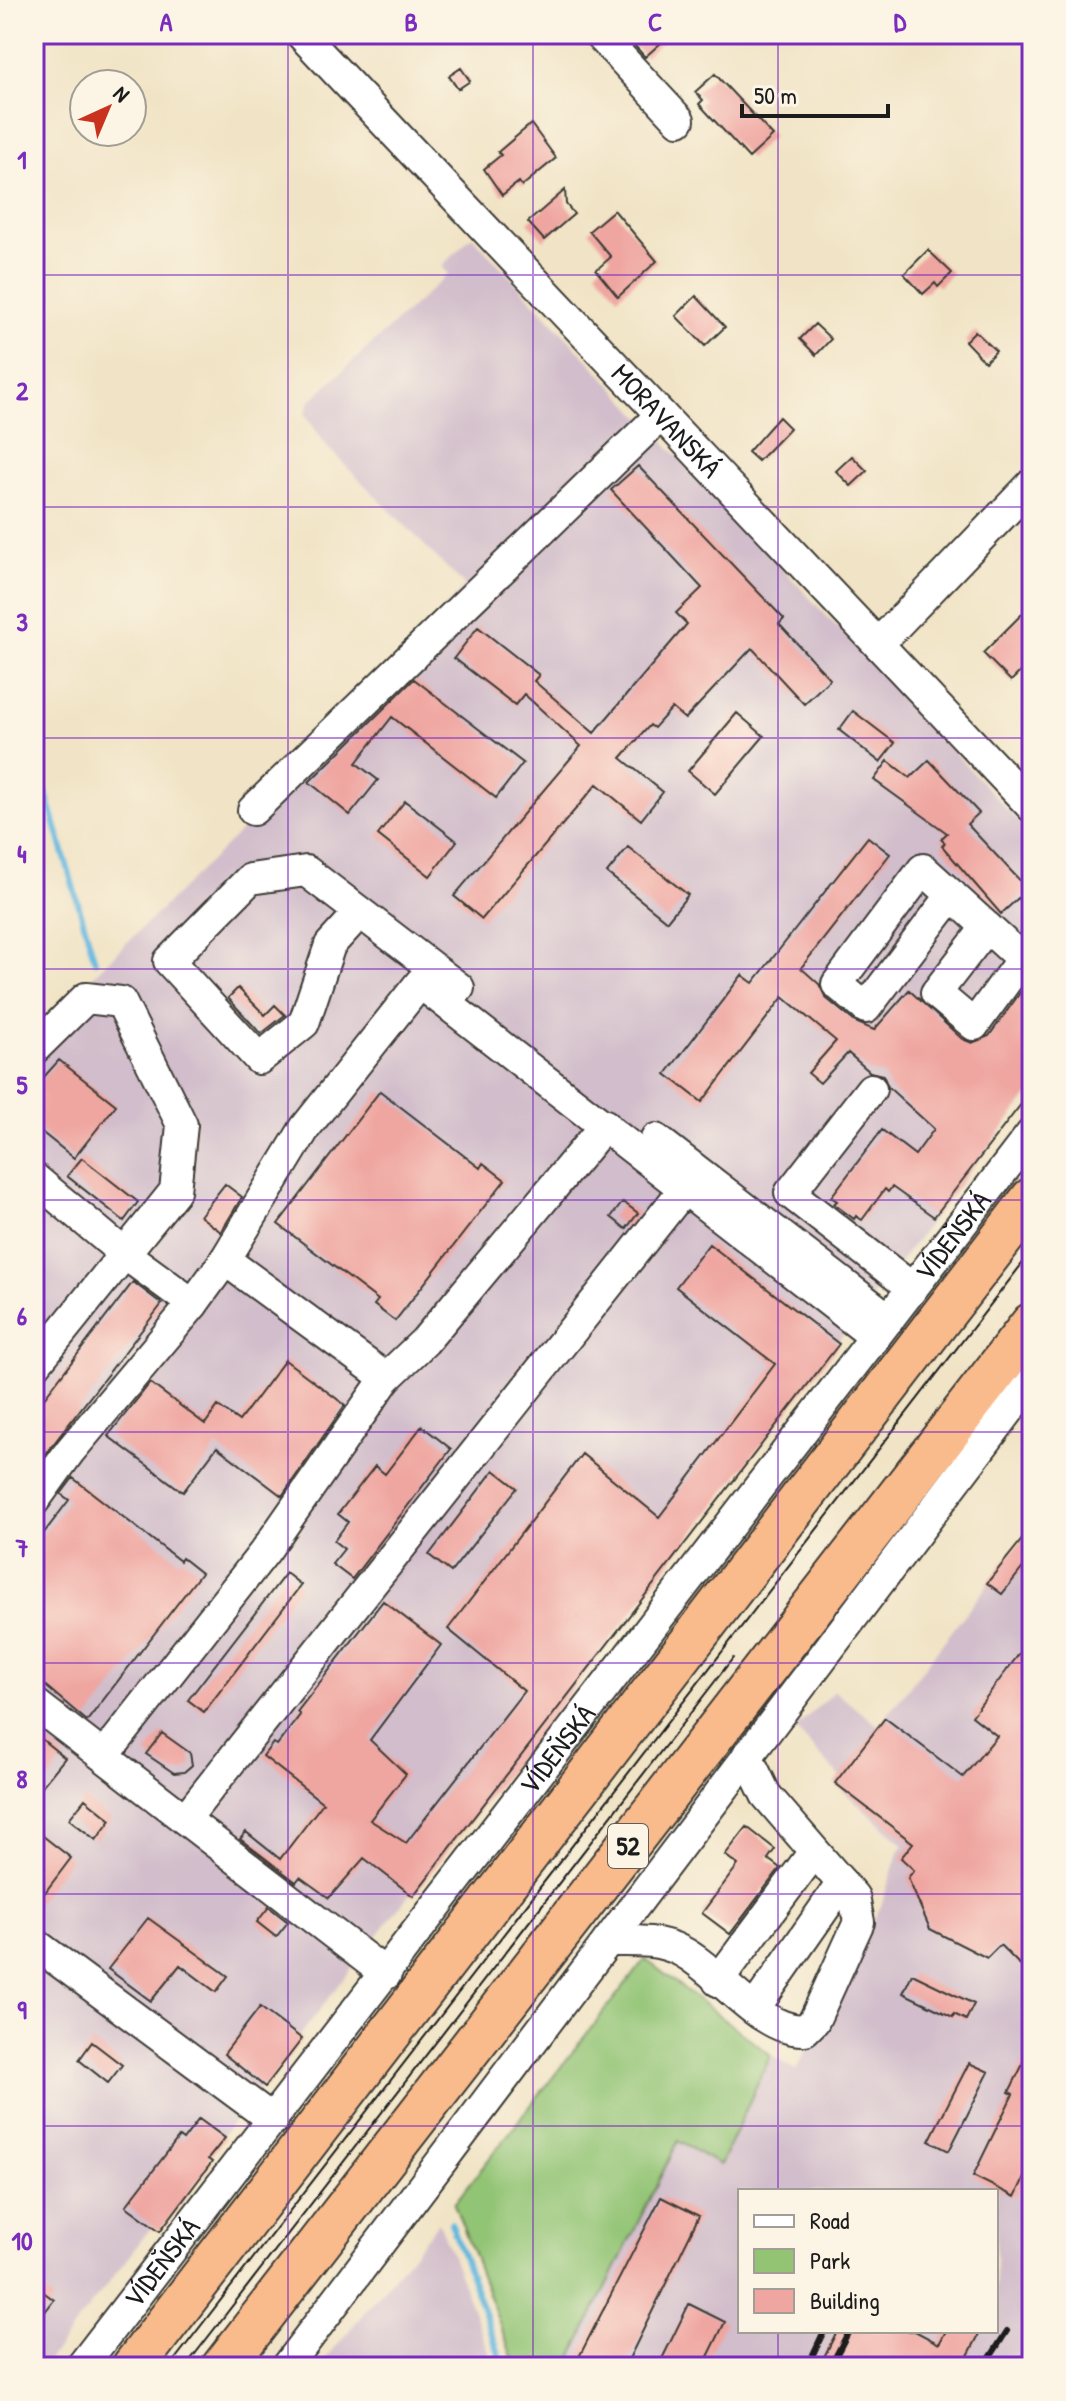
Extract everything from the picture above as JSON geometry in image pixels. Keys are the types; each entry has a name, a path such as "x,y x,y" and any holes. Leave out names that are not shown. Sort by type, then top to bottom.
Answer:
{"highway":[{"name":"VÍDEŇSKÁ","path":"133,2367 1032,1199"},
{"name":"52","path":"223,2367 1032,1324"}],"street":[{"name":"MORAVANSKÁ","path":"301,34 1032,807"},
{"path":"599,34 679,120"},
{"path":"253,810 661,415"},
{"path":"878,644 1032,484"},
{"path":"360,912 330,945 304,1023 259,1059 169,961 250,879 306,871 360,912 882,1328"},
{"path":"952,895 987,927 1027,952 974,1025 936,993 987,927"},
{"path":"34,1501 70,1451 193,1304 225,1260 305,1128 420,983 685,1188 882,1328"},
{"path":"34,1049 86,998 121,1002 182,1125 175,1191 34,1366"},
{"path":"871,1089 790,1193 912,1288"},
{"path":"104,1756 266,1550 386,1378 425,1341 605,1125"},
{"name":"VÍDEŇSKÁ","path":"81,2367 1032,1133"},
{"path":"34,1178 126,1255 193,1304"},
{"path":"185,1819 685,1188"},
{"path":"225,1260 386,1378"},
{"path":"286,2367 1032,1380"},
{"path":"34,1703 386,1974"},
{"path":"608,1941 663,1944 683,1951 718,1981 790,2031 805,2030 814,2021 859,1922 854,1897 766,1795 747,1756"},
{"path":"718,1981 814,1852"},
{"path":"755,2008 842,1883"},
{"path":"34,1943 273,2120"}],"shaded area":[{"path":"472,236 1032,836 1032,1091 43,2367 34,2367 34,1034 257,815 465,586 328,448 305,414 310,401 448,274 442,266"},
{"path":"1032,1527 1032,2367 567,2367 678,2141 720,2165 771,2055 796,2070 881,1906 898,1853 904,1845 835,1784 841,1777 795,1729 834,1691 879,1726"},
{"path":"439,2222 495,2367 319,2367"}],"green space":[{"path":"645,1959 771,2055 720,2165 678,2141 567,2367 516,2367 454,2204"}],"building":[{"path":"624,34 671,34 645,57"},
{"path":"461,68 470,81 458,89 449,76"},
{"path":"715,74 773,136 749,158 699,104 703,100 695,92"},
{"path":"531,124 556,158 522,186 519,182 502,195 484,169 501,155 498,152"},
{"path":"565,190 566,204 574,214 544,240 528,222"},
{"path":"614,210 657,261 618,297 596,270 611,257 589,231"},
{"path":"928,250 952,273 938,287 935,283 923,294 904,274"},
{"path":"696,296 725,327 705,346 676,316"},
{"path":"815,324 831,339 816,355 800,339"},
{"path":"975,331 996,351 985,362 965,341"},
{"path":"779,417 790,428 758,461 748,452"},
{"path":"852,456 867,471 851,486 836,471"},
{"path":"638,466 784,619 779,624 830,679 804,704 752,648 685,719 672,708 654,728 650,725 621,758 663,792 641,820 597,784 482,919 454,896 581,746 524,694 515,705 454,658 478,627 539,675 534,681 594,733 687,624 676,613 702,588 611,490"},
{"path":"1032,604 1032,660 1011,681 983,653"},
{"path":"414,679 523,763 496,798 392,717 356,763 378,780 350,815 309,782"},
{"path":"853,711 895,743 880,762 839,730"},
{"path":"737,713 764,736 715,794 688,771"},
{"path":"929,760 979,813 967,824 1028,889 1001,914 942,846 945,843 941,839 947,833 874,780 888,761 910,778"},
{"path":"405,801 457,841 430,876 378,835"},
{"path":"868,837 890,854 801,968 819,984 826,998 855,1022 874,1030 909,990 962,1039 972,1043 989,1036 1032,976 1032,1090 934,1217 892,1187 888,1192 885,1189 862,1220 856,1216 854,1219 834,1204 837,1201 831,1197 882,1130 915,1155 934,1129 888,1087 883,1075 870,1072 848,1053 820,1083 808,1073 836,1041 783,997 702,1102 666,1074 742,975 753,983"},
{"path":"628,847 688,895 667,921 607,873"},
{"path":"238,988 265,1015 275,1005 285,1015 261,1034 228,998"},
{"path":"59,1060 116,1105 74,1158 34,1126 34,1088"},
{"path":"380,1091 480,1168 483,1163 505,1180 395,1321 374,1305 378,1300 278,1224"},
{"path":"82,1158 138,1202 124,1221 67,1176"},
{"path":"225,1184 242,1197 221,1232 200,1216"},
{"path":"623,1202 638,1213 626,1229 611,1217"},
{"path":"709,1244 839,1344 413,1896 364,1858 329,1898 300,1877 296,1882 240,1839 246,1832 280,1859 323,1803 263,1756 273,1743 277,1745 300,1715 297,1712 383,1601 441,1645 370,1740 406,1774 370,1820 406,1843 524,1691 448,1629 582,1454 659,1517 775,1364 676,1287"},
{"path":"133,1282 162,1304 34,1469 34,1411"},
{"path":"285,1360 345,1405 282,1496 217,1447 183,1492 108,1436 150,1383 205,1424 218,1406 239,1421"},
{"path":"422,1426 451,1449 352,1579 332,1564 344,1549 334,1541 348,1522 338,1514 375,1466 385,1474"},
{"path":"494,1470 517,1488 451,1572 429,1555"},
{"path":"73,1478 180,1561 182,1558 201,1573 87,1721 34,1676 34,1546 69,1500 61,1494"},
{"path":"1032,1527 1032,1570 1025,1565 1002,1594 987,1583"},
{"path":"286,1573 301,1585 204,1712 188,1700"},
{"path":"1032,1637 1032,1977 1000,1945 987,1958 930,1929 908,1878 914,1870 901,1858 913,1843 835,1783 885,1718 963,1777 997,1736 972,1716"},
{"path":"34,1733 65,1758 34,1796"},
{"path":"162,1733 190,1753 192,1765 184,1772 174,1773 146,1754"},
{"path":"85,1799 111,1820 96,1840 69,1819"},
{"path":"747,1827 775,1849 768,1859 780,1868 730,1934 702,1913 738,1865 725,1855"},
{"path":"34,1829 71,1858 34,1907"},
{"path":"269,1907 288,1922 276,1937 257,1922"},
{"path":"148,1918 228,1976 216,1992 180,1965 151,2001 108,1969"},
{"path":"912,1974 974,2004 966,2020 903,1993"},
{"path":"260,2007 302,2039 265,2087 224,2054"},
{"path":"92,2042 122,2065 108,2083 79,2060"},
{"path":"1032,2046 1032,2161 1015,2197 973,2176 1013,2094 1009,2092"},
{"path":"969,2063 989,2072 949,2151 929,2141"},
{"path":"199,2119 225,2138 208,2159 212,2162 160,2231 126,2206 179,2137 183,2140"},
{"path":"661,2197 699,2216 625,2367 594,2367 578,2359"},
{"path":"34,2285 54,2300 34,2326"},
{"path":"689,2304 725,2322 703,2367 658,2367"},
{"path":"836,2333 919,2333 939,2344 945,2333 980,2333 962,2367 819,2367"}],"waterway":[{"path":"34,752 95,961"},
{"path":"451,2223 504,2367"}],"tram line":[{"path":"169,2367 1032,1251"},
{"path":"185,2367 733,1658"}],"railway":[{"path":"984,2367 1007,2331"},
{"path":"807,2367 823,2333"},
{"path":"830,2367 848,2333"},
{"path":"1019,2367 1032,2347"}]}
